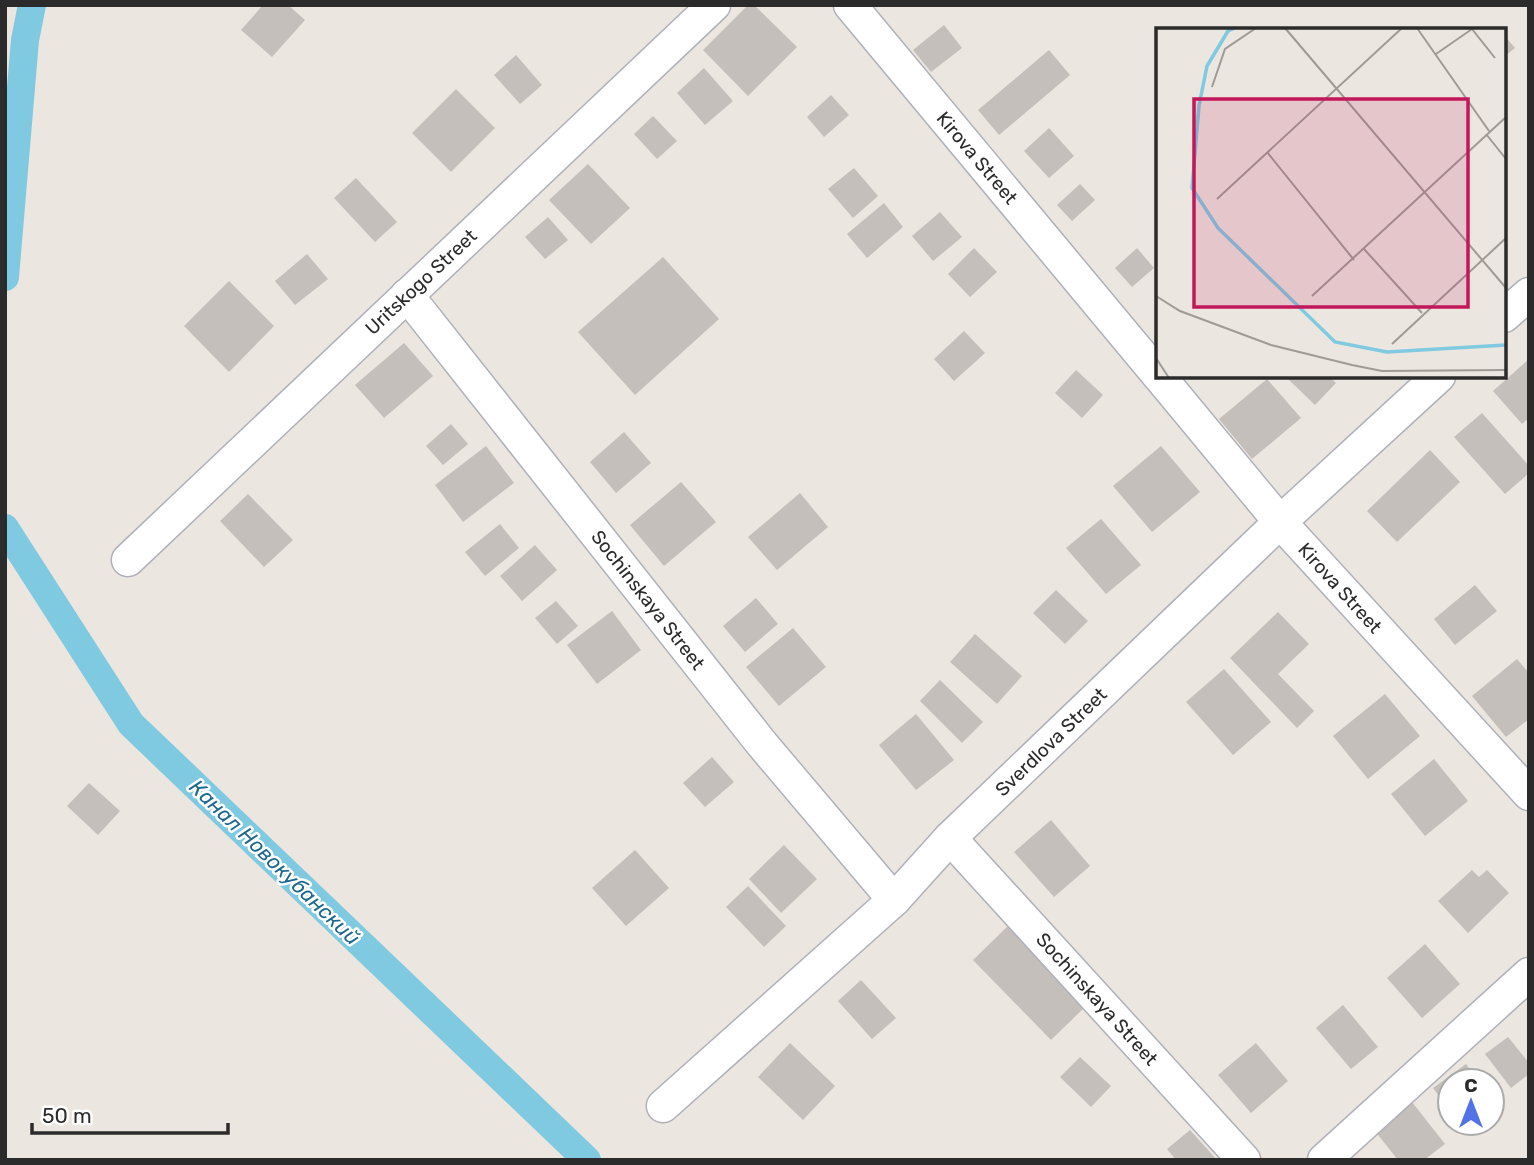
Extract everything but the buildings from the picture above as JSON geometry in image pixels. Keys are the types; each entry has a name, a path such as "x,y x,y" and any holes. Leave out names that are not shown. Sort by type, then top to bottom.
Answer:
{"street":[{"name":"Uritskogo Street","path":"128,560 714,5"},
{"name":"Kirova Street","path":"850,5 1156,374"},
{"path":"1506,314 1529,294"},
{"name":"Sochinskaya Street","path":"407,295 762,744 894,900"},
{"name":"Kirova Street","path":"1160,378 1280,522 1529,794"},
{"name":"Sverdlova Street","path":"663,1106 894,900 950,838 1280,522 1437,378"},
{"name":"Sochinskaya Street","path":"950,838 1244,1160"},
{"path":"1324,1160 1529,974"}],"waterway":[{"name":"Канал Новокубанский","path":"5,277 25,40 32,5"},
{"name":"Канал Новокубанский","path":"5,528 131,724 587,1160"}]}
